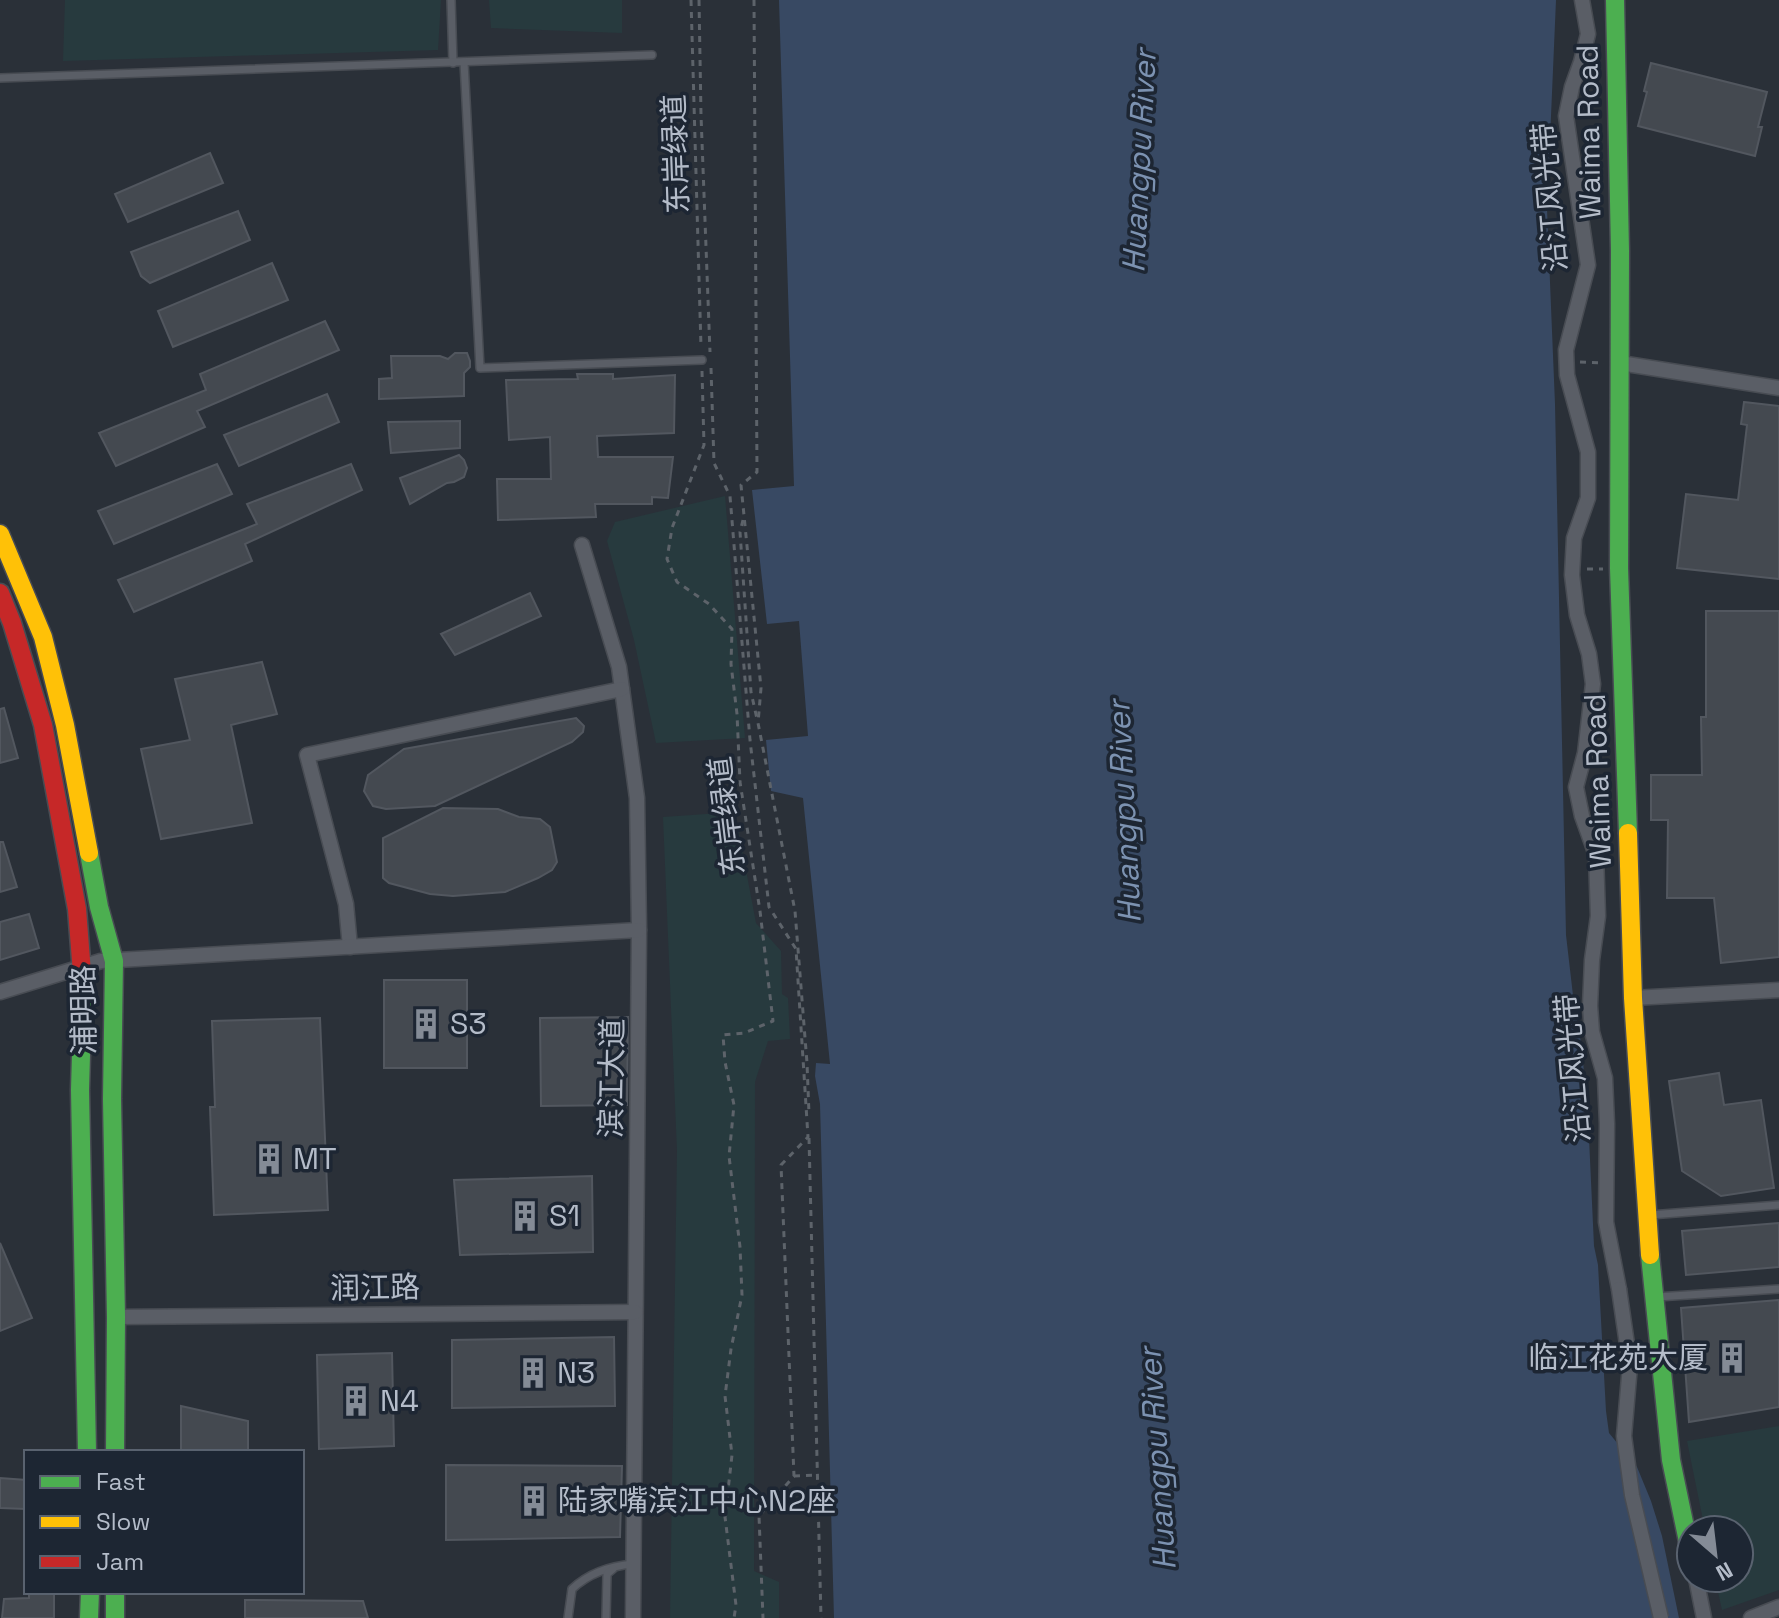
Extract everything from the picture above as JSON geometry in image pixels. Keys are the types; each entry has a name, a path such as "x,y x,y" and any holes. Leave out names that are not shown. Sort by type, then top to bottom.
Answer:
{"main road":[{"name":"Waima Road","path":"1615,0 1620,251 1619,568 1633,998 1655,1298 1671,1460 1682,1514"},
{"name":"浦明路","path":"0,534 47,649 65,725 99,907 100,963 112,1099 115,1450"},
{"name":"浦明路","path":"0,593 43,725 77,909 100,963 84,1007 80,1090 87,1450"},
{"path":"89,1618 90,1594"},
{"path":"115,1594 115,1618"}],"street":[{"name":"沿江风光带","path":"1582,0 1588,34 1566,116 1588,265 1566,350 1566,362 1588,452 1588,498 1574,538 1572,569 1577,615 1589,654 1593,684 1585,753 1576,787 1582,816 1596,855 1598,916 1590,1006 1592,1032 1605,1078 1606,1222 1630,1365 1624,1436 1632,1495 1661,1618"},
{"path":"1620,363 1779,388"},
{"name":"滨江大道","path":"582,545 619,667 637,798 639,930 633,1618"},
{"path":"350,947 346,904 307,755 622,689"},
{"path":"0,992 100,963 639,930"},
{"path":"1633,998 1779,990"},
{"name":"润江路","path":"116,1317 635,1312"},
{"path":"1699,1594 1704,1618"},
{"path":"1751,1618 1779,1607"}],"lane":[{"path":"451,0 453,63"},
{"path":"0,78 652,55"},
{"path":"464,62 480,368 702,360"},
{"path":"1648,1215 1779,1205"},
{"path":"1655,1298 1779,1289"},
{"path":"568,1618 572,1589 585,1576 617,1565 634,1564"},
{"path":"606,1618 607,1574 617,1565"}],"path":[{"name":"东岸绿道","path":"691,0 704,445 672,528 667,559 677,582 709,604 732,629 731,664 740,782 773,1021 744,1033 723,1035 734,1105 729,1156 740,1247 742,1295 725,1396 732,1455 725,1517 736,1605 734,1618"},
{"path":"699,0 710,352"},
{"path":"754,0 757,472 741,485 761,688 758,723"},
{"path":"1566,362 1620,363"},
{"path":"711,368 714,463 730,496 751,692 795,911 807,1070 821,1618"},
{"path":"744,515 740,532 750,740 769,907 796,949 808,1137 781,1165 794,1476 759,1516 763,1618"},
{"path":"1572,569 1619,568"},
{"path":"794,1476 817,1475"}],"green space":[{"path":"65,0 441,0 438,50 63,61"},
{"path":"489,0 622,0 622,33 491,28"},
{"path":"725,496 745,738 656,743 634,640 607,541 615,522"},
{"path":"735,812 756,923 781,951 782,994 788,998 790,1039 768,1041 755,1082 754,1571 779,1582 779,1618 670,1618 677,1151 663,817"},
{"path":"1779,1426 1779,1590 1722,1610 1718,1594 1755,1594 1755,1514 1702,1514 1687,1441"}],"water":[{"name":"Huangpu River","path":"779,0 1556,0 1547,209 1555,404 1566,935 1582,1048 1609,1433 1637,1467 1651,1501 1662,1536 1679,1618 834,1618 820,1104 815,1076 816,1063 830,1064 803,798 771,791 766,740 808,736 799,621 767,624 752,490 794,486"}],"building":[{"path":"1651,63 1767,92 1755,156 1638,126"},
{"path":"210,153 223,183 128,222 115,194"},
{"path":"238,211 250,240 150,283 141,276 131,252"},
{"path":"272,263 288,300 173,347 158,311"},
{"path":"325,321 339,350 197,411 205,427 116,466 99,433 206,390 200,374"},
{"path":"455,353 467,353 470,361 470,367 464,373 464,396 379,399 379,379 392,378 391,356 440,356 448,359"},
{"path":"577,374 613,374 613,379 675,375 674,433 597,436 598,457 673,457 668,498 652,497 652,504 595,504 596,517 498,520 497,479 551,479 550,437 509,440 506,380 578,379"},
{"path":"327,394 339,422 239,466 224,435"},
{"path":"1744,402 1779,406 1779,579 1677,568 1686,494 1738,500 1747,425 1741,424"},
{"path":"460,421 460,448 391,453 388,422"},
{"path":"459,455 467,468 464,477 410,504 400,478"},
{"path":"217,464 232,494 114,544 98,511"},
{"path":"351,464 362,490 245,544 252,561 134,612 118,580 257,524 247,504"},
{"path":"530,593 541,616 455,655 441,634"},
{"path":"1706,611 1779,611 1779,957 1721,963 1714,898 1667,898 1668,820 1651,820 1651,775 1702,775 1701,717 1706,717"},
{"path":"262,662 277,714 231,725 252,823 161,839 141,749 190,740 175,679"},
{"path":"4,708 18,758 0,763 0,709"},
{"path":"576,718 584,726 583,732 572,742 435,806 386,809 373,806 364,791 368,775 404,749"},
{"path":"443,808 498,809 519,817 540,819 550,827 557,862 552,870 505,892 453,896 430,894 389,883 383,878 383,838"},
{"path":"0,842 3,842 17,887 0,892"},
{"path":"29,914 39,948 0,960 0,922"},
{"name":"S3","path":"384,980 467,980 467,1068 384,1068"},
{"path":"628,1017 627,1105 541,1106 540,1018"},
{"path":"320,1018 328,1210 214,1215 210,1107 215,1107 212,1021"},
{"path":"1719,1073 1724,1105 1761,1100 1774,1188 1721,1196 1682,1171 1669,1081"},
{"name":"S1","path":"592,1176 593,1252 460,1255 454,1180"},
{"path":"1779,1223 1779,1267 1686,1275 1682,1231"},
{"path":"0,1243 32,1318 0,1331"},
{"name":"临江花苑大厦","path":"1779,1300 1779,1407 1689,1422 1681,1308"},
{"name":"N3","path":"614,1337 615,1406 452,1408 452,1340"},
{"name":"N4","path":"392,1353 394,1446 319,1449 317,1355"},
{"path":"181,1406 248,1421 248,1450 181,1450"},
{"name":"陆家嘴滨江中心N2座","path":"446,1465 622,1466 620,1537 446,1540"},
{"path":"0,1478 24,1480 24,1509 0,1508"},
{"path":"29,1594 54,1594 54,1618 2,1618 4,1599 29,1598"},
{"path":"245,1600 363,1601 368,1618 245,1618"}],"traffic: fast":[{"path":"1615,0 1620,251 1619,568 1628,833"},
{"path":"89,853 99,907 114,961 115,1450"},
{"path":"83,986 80,1090 87,1450"},
{"path":"1650,1255 1671,1460 1682,1514"},
{"path":"89,1618 90,1594"},
{"path":"115,1594 115,1618"}],"traffic: slow":[{"path":"0,534 43,637 65,725 89,853"},
{"path":"1628,833 1633,998 1650,1255"}],"traffic: jam":[{"path":"0,593 43,725 77,909 83,986"}],"place":[{"name":"S3","path":"426,1024"},
{"name":"MT","path":"269,1159"},
{"name":"S1","path":"525,1216"},
{"name":"临江花苑大厦","path":"1732,1358"},
{"name":"N3","path":"533,1373"},
{"name":"N4","path":"356,1401"},
{"name":"陆家嘴滨江中心N2座","path":"534,1501"}]}
